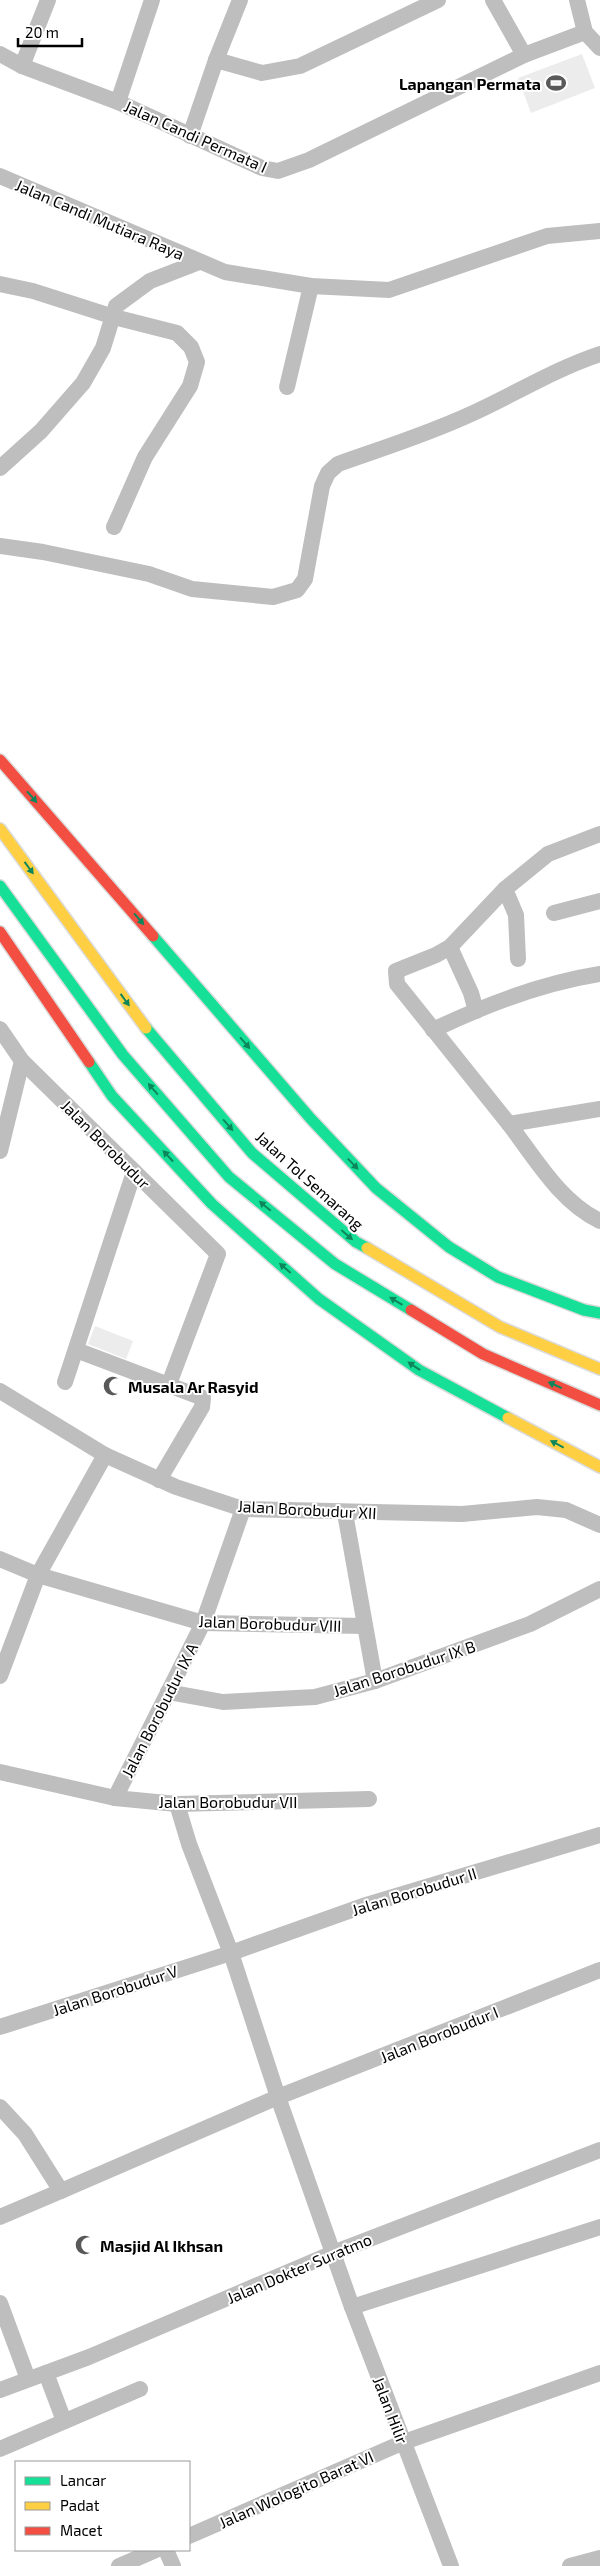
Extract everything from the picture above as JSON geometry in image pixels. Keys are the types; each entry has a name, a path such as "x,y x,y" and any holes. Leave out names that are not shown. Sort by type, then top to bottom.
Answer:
{"highway":[{"path":"0,760 310,1119 376,1188 449,1248 498,1276 584,1310 600,1313"},
{"name":"Jalan Tol Semarang","path":"0,829 154,1040 252,1153 356,1242 500,1327 600,1369"},
{"path":"0,886 123,1055 229,1176 335,1264 484,1354 600,1405"},
{"path":"0,932 112,1096 212,1204 319,1299 418,1370 600,1467"}],"street":[{"path":"22,66 48,0"},
{"path":"118,102 152,0"},
{"path":"190,136 216,60 240,0"},
{"path":"216,60 262,73 300,66 438,0"},
{"path":"494,0 524,56"},
{"path":"577,0 585,32 600,48"},
{"name":"Jalan Candi Permata I","path":"0,54 22,66 118,102 262,168 278,171 309,160 524,56 585,32"},
{"name":"Jalan Candi Mutiara Raya","path":"0,176 225,272 311,286 389,290 548,236 600,231"},
{"path":"0,468 41,431 83,383 102,348 114,317 116,306 150,281 199,262"},
{"path":"0,284 33,291 114,317 177,334 192,347 197,362 190,386 146,457 114,527"},
{"path":"288,388 311,286"},
{"path":"0,546 43,552 149,574 192,589 273,597 297,590 305,579 322,486 328,473 338,464 432,431 473,413 560,369 600,354"},
{"path":"600,834 548,854 505,889 450,947 436,955 402,967 396,971 395,976 397,984 559,1189 577,1207 600,1221"},
{"path":"505,889 516,915 518,959"},
{"path":"554,913 600,902"},
{"path":"450,947 472,993 476,1011"},
{"path":"434,1030 476,1011 549,986 600,974"},
{"name":"Jalan Borobudur","path":"0,1029 22,1061 218,1254 169,1384"},
{"path":"0,1151 22,1061"},
{"path":"509,1124 600,1109"},
{"path":"65,1382 102,1262 134,1172"},
{"path":"76,1350 200,1396 204,1401 159,1480"},
{"name":"Jalan Borobudur XII","path":"0,1391 105,1455 159,1480 243,1509 345,1513 462,1514 537,1507 566,1510 600,1525"},
{"path":"0,1676 38,1576 105,1455"},
{"name":"Jalan Borobudur IX A","path":"115,1798 203,1623 243,1509"},
{"name":"Jalan Borobudur VIII","path":"0,1559 38,1576 203,1623 364,1626 345,1513"},
{"name":"Jalan Borobudur IX B","path":"168,1692 223,1702 315,1697 375,1681 530,1624 600,1589"},
{"path":"364,1626 375,1681"},
{"name":"Jalan Borobudur VII","path":"0,1772 115,1798 177,1804 370,1799"},
{"path":"177,1804 189,1844 231,1953 278,2097 333,2253"},
{"name":"Jalan Borobudur II","path":"231,1953 363,1906 600,1835"},
{"name":"Jalan Borobudur V","path":"0,2027 231,1953"},
{"name":"Jalan Borobudur I","path":"0,2217 278,2097 600,1970"},
{"path":"0,2107 25,2134 61,2191"},
{"name":"Jalan Dokter Suratmo","path":"0,2390 46,2373 333,2253 600,2150"},
{"path":"352,2307 600,2227"},
{"name":"Jalan Hilir","path":"333,2253 451,2566"},
{"path":"0,2303 28,2379"},
{"path":"46,2373 64,2420"},
{"name":"Jalan Wologito Barat VI","path":"190,2536 404,2442 600,2373"},
{"path":"0,2449 140,2389"},
{"path":"119,2566 154,2551"},
{"path":"166,2551 173,2566"},
{"path":"570,2566 600,2558"}],"shaded area":[{"name":"Lapangan Permata","path":"582,54 595,88 531,113 518,78"},
{"path":"95,1326 133,1341 126,1359 88,1344"}],"traffic: fast":[{"path":"0,886 123,1055 229,1177 335,1264 411,1310"},
{"path":"153,936 311,1119 376,1188 449,1247 498,1277 584,1310 600,1313"},
{"path":"146,1028 252,1153 356,1242 367,1248"},
{"path":"89,1062 112,1096 212,1204 319,1299 419,1370 508,1418"}],"traffic: slow":[{"path":"0,829 146,1028"},
{"path":"367,1248 500,1327 600,1369"},
{"path":"508,1418 600,1467"}],"traffic: jam":[{"path":"0,760 153,936"},
{"path":"0,932 89,1062"},
{"path":"411,1310 483,1354 600,1405"}],"place":[{"name":"Lapangan Permata","path":"556,83"},
{"name":"Musala Ar Rasyid","path":"113,1386"},
{"name":"Masjid Al Ikhsan","path":"85,2245"}]}
